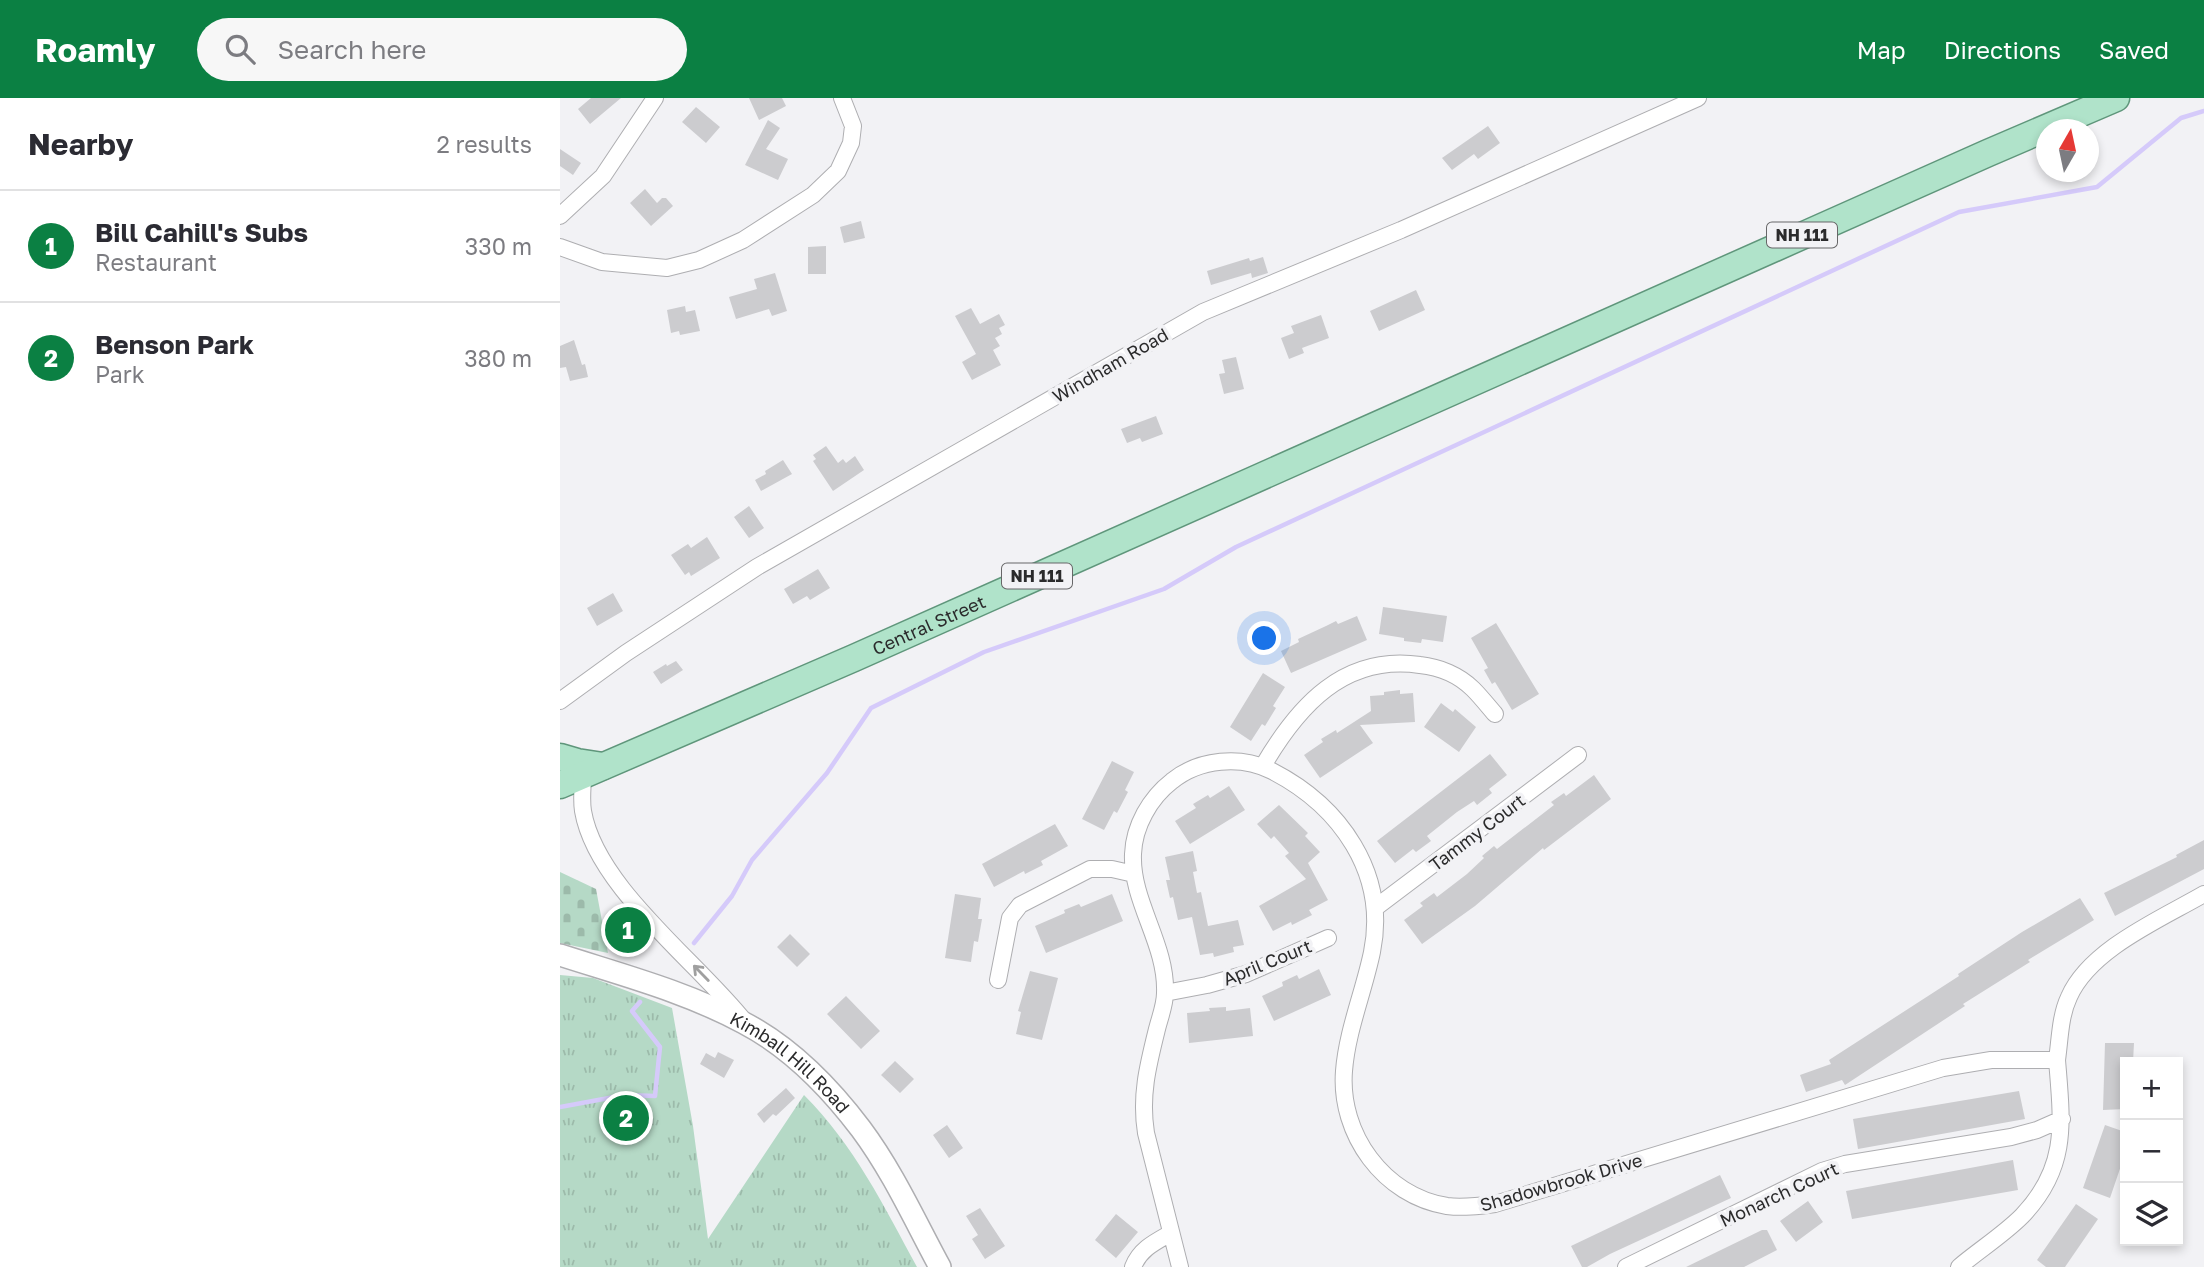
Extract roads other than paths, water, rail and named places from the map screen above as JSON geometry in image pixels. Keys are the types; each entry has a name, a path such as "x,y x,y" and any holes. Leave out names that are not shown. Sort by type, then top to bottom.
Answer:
{"main road":[{"name":"Central Street","path":"582,775 880,647 1975,158 2116,98"},
{"path":"560,757 577,762 582,775"}],"street":[{"path":"560,216 608,169 655,98"},
{"path":"560,247 602,262 667,268 699,260 743,240 813,195 838,171 851,143 853,126 842,98"},
{"name":"Windham Road","path":"560,701 626,653 757,567 1203,312 1401,230 1698,98"},
{"path":"1263,766 1280,736 1299,713 1334,682 1364,668 1397,663 1444,670 1472,688 1495,714"},
{"name":"Tammy Court","path":"1375,908 1578,755"},
{"name":"Shadowbrook Drive","path":"1180,1267 1142,1112 1145,1075 1165,993 1161,958 1147,922 1134,874 1133,846 1140,822 1154,799 1172,781 1188,771 1210,763 1240,762 1263,766 1315,798 1343,828 1356,850 1371,889 1375,908 1372,952 1344,1069 1347,1109 1359,1141 1384,1176 1412,1194 1446,1206 1495,1204 1942,1068 1991,1060 2057,1060"},
{"path":"582,775 582,809 588,831 600,856 632,902 729,1001 746,1024"},
{"path":"998,980 1010,918 1020,905 1090,869 1112,869 1134,874"},
{"path":"1959,1267 2021,1217 2049,1178 2060,1146 2062,1119 2057,1060 2067,999 2084,974 2110,949 2204,894"},
{"name":"April Court","path":"1165,993 1246,974 1328,937"},
{"name":"Kimball Hill Road","path":"560,955 681,995 746,1024 795,1059 842,1104 880,1158 940,1267"},
{"name":"Monarch Court","path":"1626,1267 1822,1171 1845,1164 2011,1137 2062,1119"},
{"path":"1133,1267 1138,1255 1171,1233"}],"waterway":[{"path":"694,943 732,896 752,860 827,773 871,708 984,652 1164,589 1236,547 1959,212 2097,187 2181,118 2204,111"},
{"path":"560,1107 625,1095 655,1096 660,1047 632,1011 640,1002"}],"place":[{"name":"Bill Cahill's Subs","path":"628,930"},
{"name":"Benson Park","path":"626,1118"}]}
